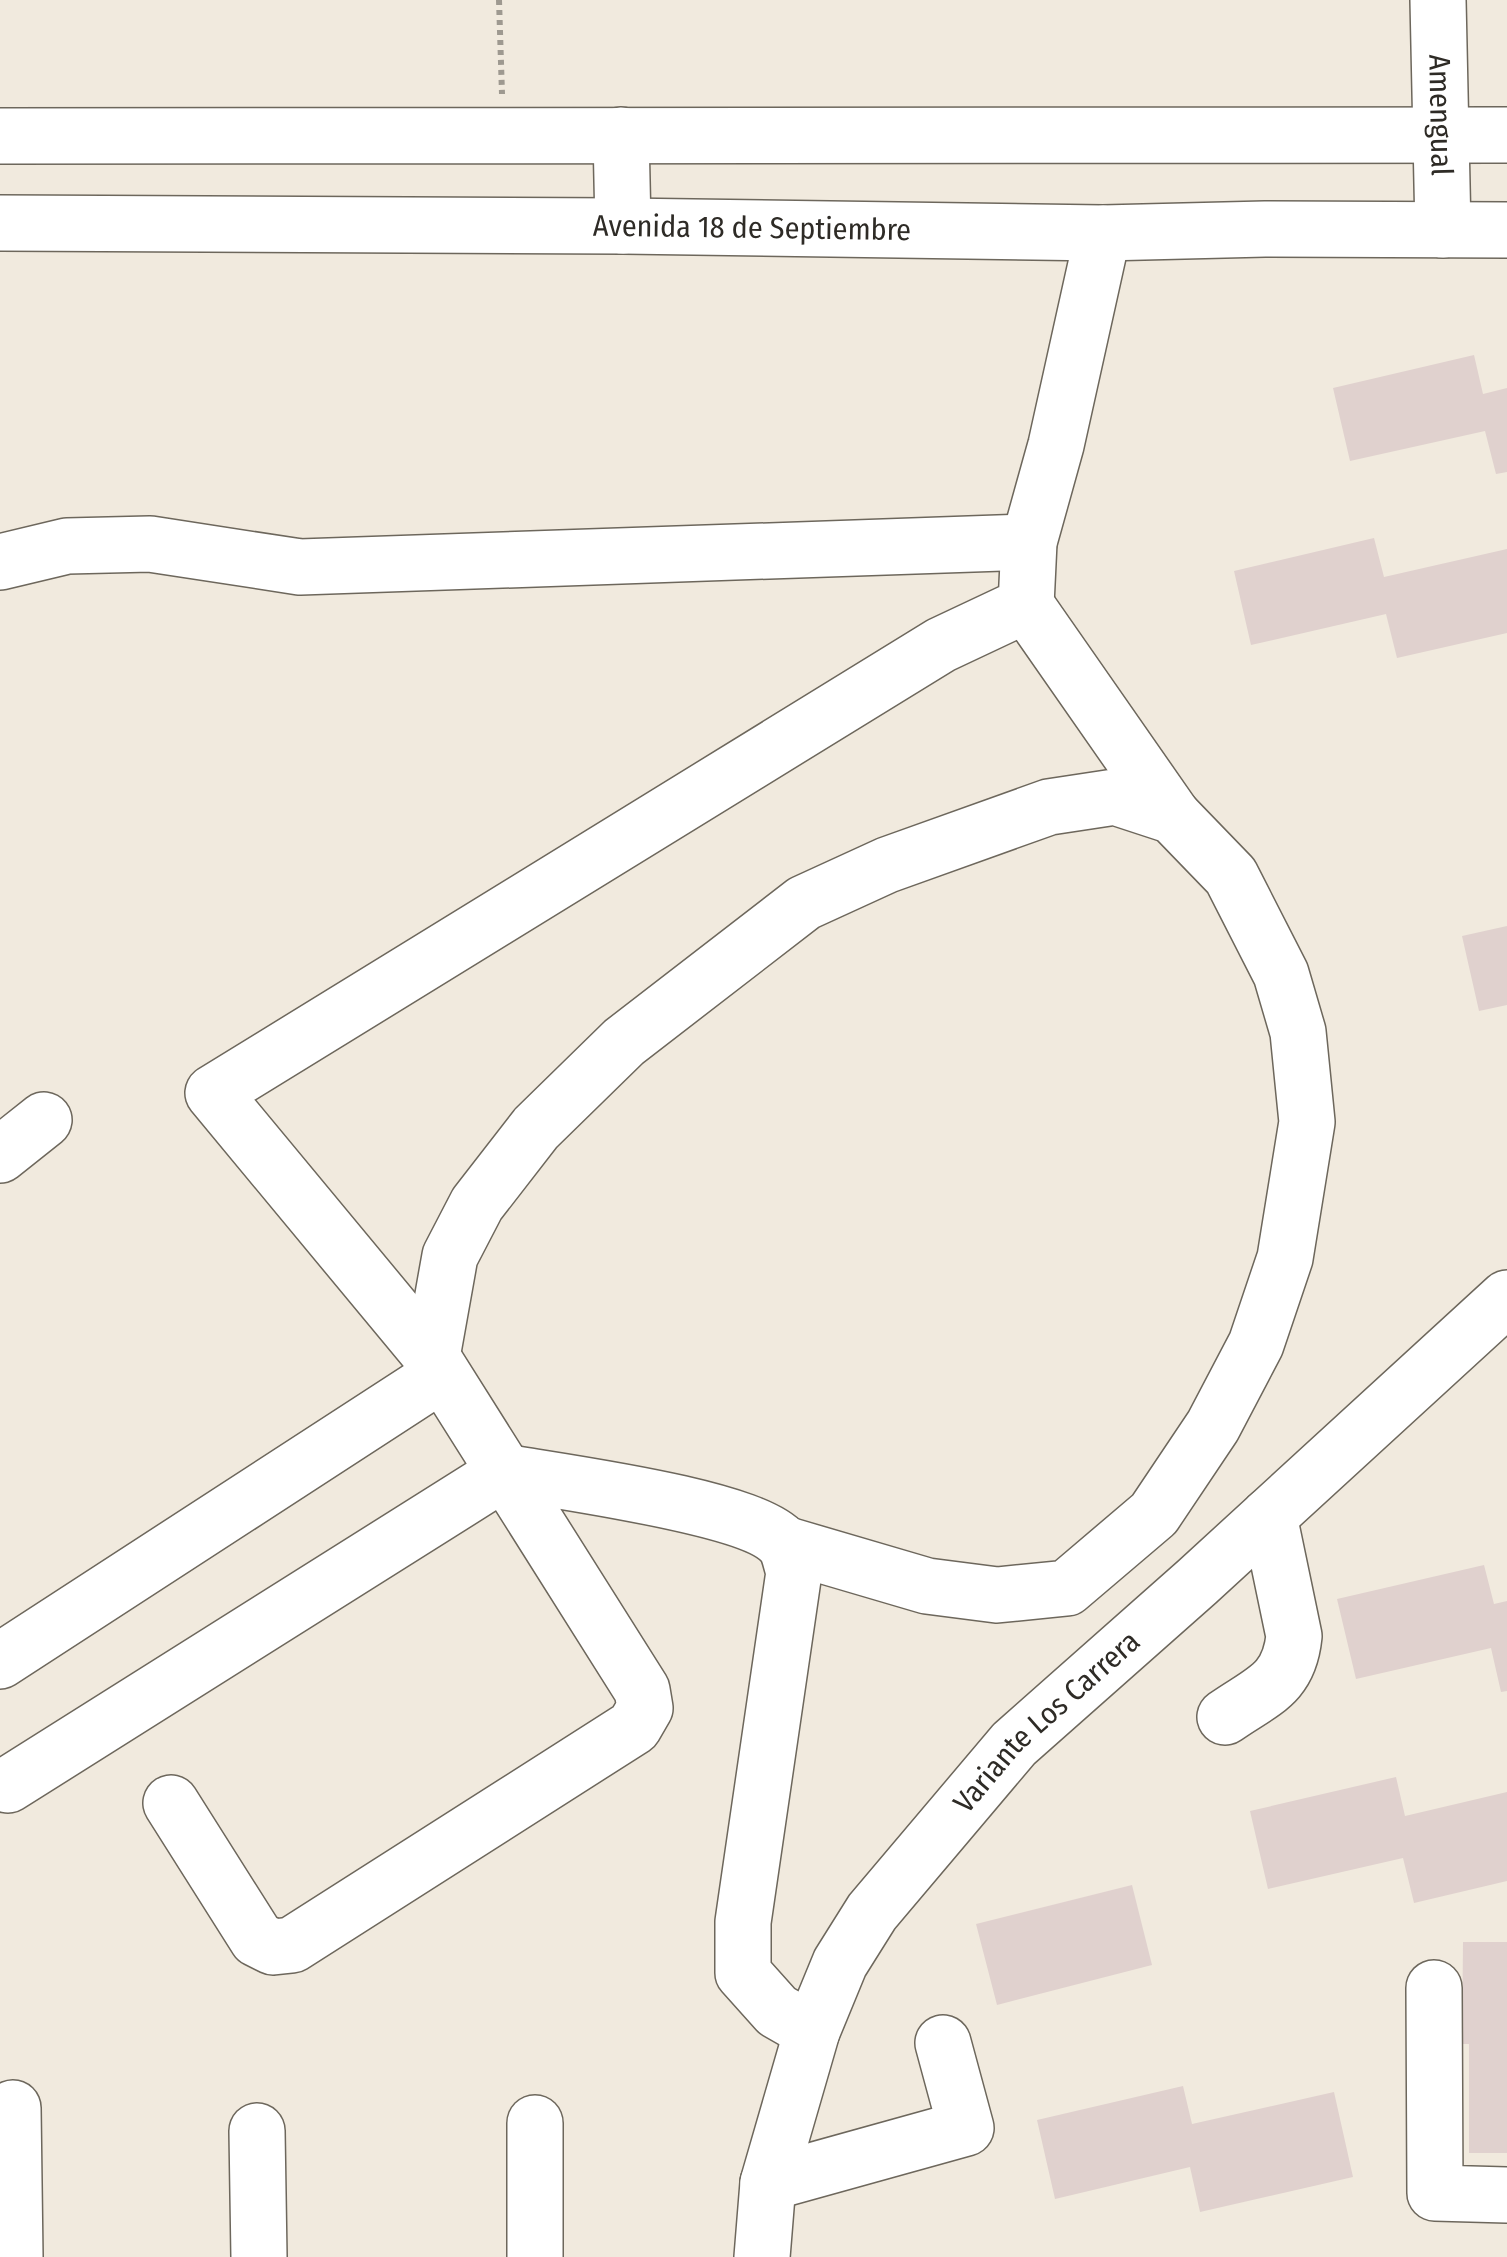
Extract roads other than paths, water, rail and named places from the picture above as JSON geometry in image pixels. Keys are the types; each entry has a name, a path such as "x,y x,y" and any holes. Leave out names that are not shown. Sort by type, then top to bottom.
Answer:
{"street":[{"name":"Amengual","path":"1438,0 1443,230"},
{"path":"621,135 623,226"},
{"path":"0,136 1507,136"},
{"name":"Avenida 18 de Septiembre","path":"0,223 1103,233 1507,230"},
{"path":"3,1792 506,1472 691,1506 748,1521 784,1544 927,1586 997,1595 1067,1588 1154,1514 1213,1426 1256,1344 1285,1258 1307,1122 1298,1032 1281,974 1231,876 1173,816 1026,605 1028,542 1056,445 1103,233"},
{"path":"0,562 67,546 150,544 300,568 1028,542"},
{"path":"170,1804 257,1939 272,1947 292,1945 634,1727 645,1708 642,1690 437,1365 213,1093 941,645 1026,605"},
{"path":"0,1661 437,1365 450,1256 477,1204 536,1128 624,1042 804,903 888,864 1050,807 1115,797 1173,816"},
{"path":"0,1155 44,1120"},
{"name":"Variante Los Carrera","path":"762,2257 768,2183 812,2031 840,1964 872,1912 1014,1744 1507,1298"},
{"path":"1225,1717 1283,1677 1292,1655 1294,1636 1269,1516"},
{"path":"784,1544 794,1572 743,1922 743,1973 777,2011 812,2031"},
{"path":"1434,1988 1435,2193 1507,2195"},
{"path":"768,2183 966,2128 943,2042"},
{"path":"13,2108 15,2257"},
{"path":"535,2257 536,2123"},
{"path":"257,2130 259,2257"}]}
